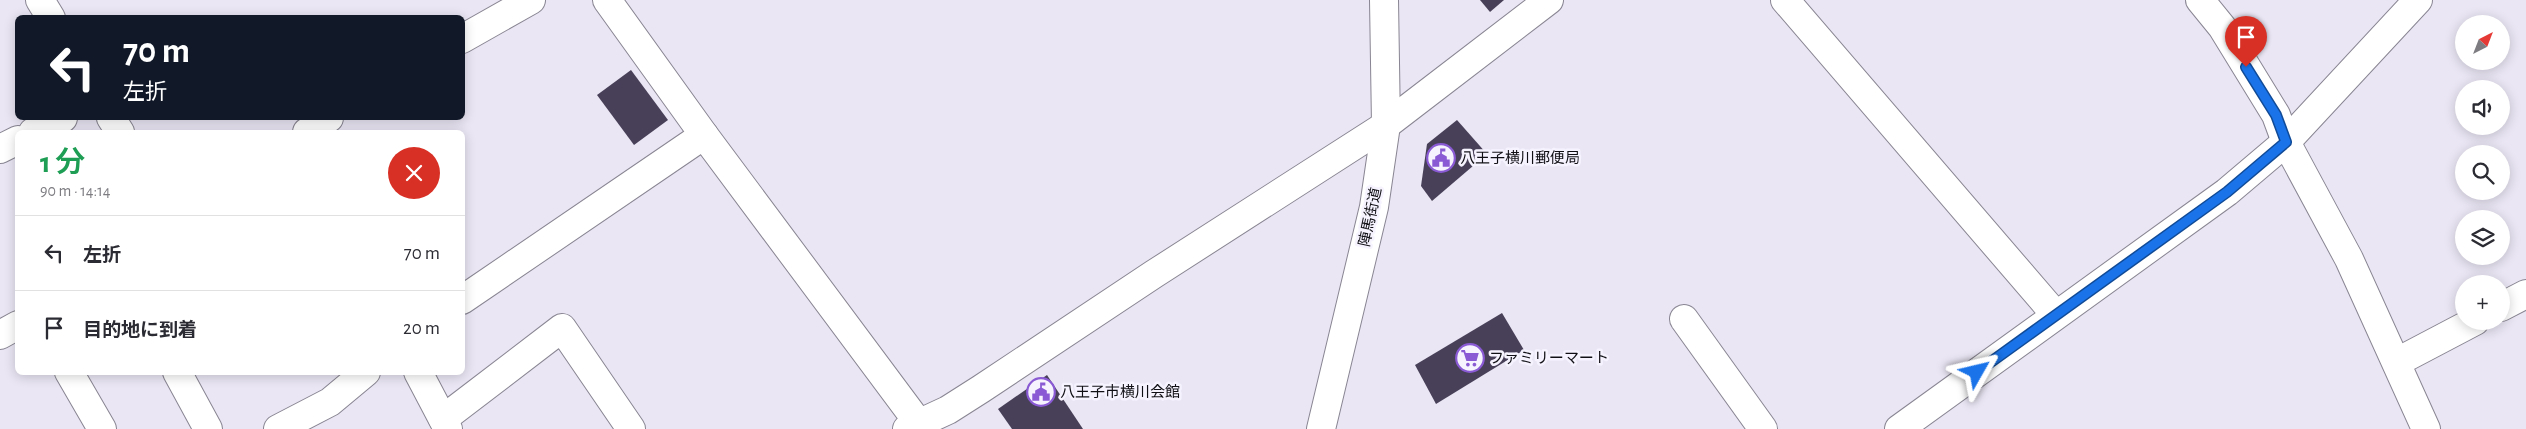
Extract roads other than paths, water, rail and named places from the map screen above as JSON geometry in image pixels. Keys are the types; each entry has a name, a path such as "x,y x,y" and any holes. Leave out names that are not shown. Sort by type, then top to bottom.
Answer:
{"street":[{"path":"40,0 49,15"},
{"path":"465,38 531,0"},
{"path":"607,0 916,427 981,389 1154,274 1386,125 1549,0"},
{"name":"陣馬街道","path":"1321,429 1374,207 1386,125 1384,0"},
{"path":"1785,0 2055,314"},
{"path":"2200,0 2222,27 2276,115 2286,142 2349,258 2426,429"},
{"path":"1899,429 2055,314 2227,192 2286,142 2418,0"},
{"path":"37,130 59,120"},
{"path":"310,130 326,120"},
{"path":"465,298 704,135"},
{"path":"0,149 15,142"},
{"path":"2510,302 2526,294"},
{"path":"1684,319 1763,429"},
{"path":"0,335 15,327"},
{"path":"420,375 445,424 562,328 631,429"},
{"path":"2397,362 2458,330"},
{"path":"71,375 102,429"},
{"path":"179,375 208,429"},
{"path":"278,429 330,402 362,375"}],"place":[{"name":"八王子横川郵便局","path":"1441,158"},
{"name":"ファミリーマート","path":"1470,358"},
{"name":"八王子市横川会館","path":"1041,392"}]}
